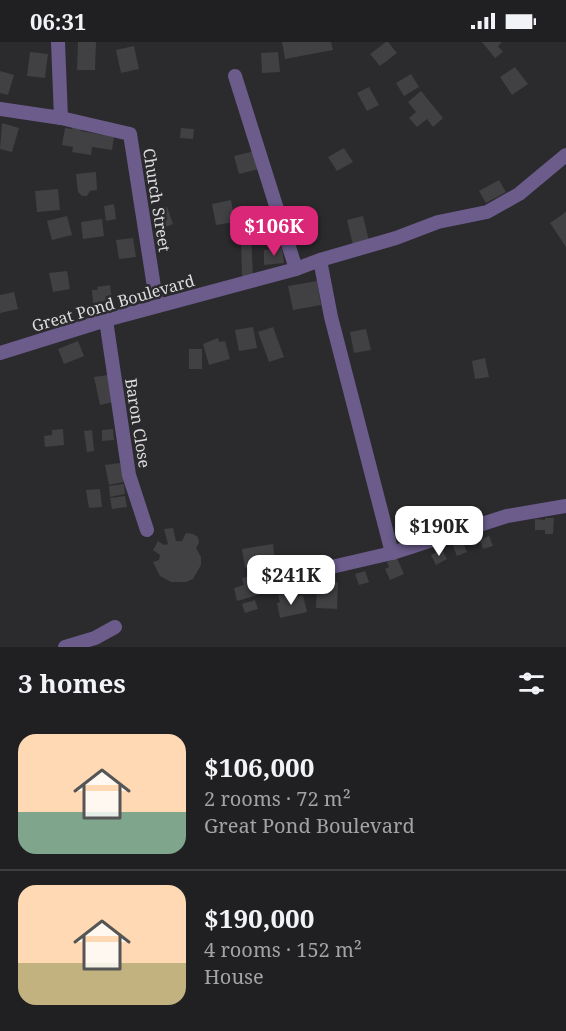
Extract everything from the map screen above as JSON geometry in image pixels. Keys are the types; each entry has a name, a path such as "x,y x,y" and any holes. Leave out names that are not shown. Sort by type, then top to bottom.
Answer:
{"street":[{"path":"0,109 61,118 58,42"},
{"path":"235,76 296,269"},
{"name":"Church Street","path":"61,118 130,134 157,306"},
{"name":"Great Pond Boulevard","path":"0,353 106,320 296,269 396,238 438,222 487,212 519,194 566,155"},
{"path":"320,260 331,317 392,553"},
{"name":"Baron Close","path":"106,320 129,475 147,530"},
{"path":"271,581 392,553 507,516 566,506"},
{"path":"65,647 95,638 115,627"}],"building":[{"path":"78,42 96,42 95,70 77,70"},
{"path":"282,42 331,42 333,50 285,59"},
{"path":"386,42 397,53 380,66 370,54"},
{"path":"482,42 502,42 498,46 503,52 495,58"},
{"path":"134,46 139,69 121,73 116,50"},
{"path":"30,52 48,54 45,78 27,76"},
{"path":"278,52 280,72 262,73 261,53"},
{"path":"515,67 528,84 512,95 500,77"},
{"path":"0,71 14,75 8,95 0,93"},
{"path":"411,74 419,87 404,96 396,83"},
{"path":"369,87 379,105 367,111 357,93"},
{"path":"421,91 443,118 433,127 427,119 417,127 409,118 416,112 408,102"},
{"path":"2,123 19,128 12,152 0,149"},
{"path":"73,126 82,127 81,131 114,137 112,150 92,147 91,155 72,152 73,147 62,145 65,128 72,129"},
{"path":"181,128 194,129 193,139 180,138"},
{"path":"344,148 353,162 337,171 328,157"},
{"path":"255,151 259,169 239,174 234,156"},
{"path":"96,172 97,190 90,191 87,196 82,196 78,192 76,174"},
{"path":"499,180 506,192 486,203 479,191"},
{"path":"58,189 60,210 37,212 35,191"},
{"path":"231,200 235,222 216,225 212,204"},
{"path":"114,204 116,219 106,221 104,206"},
{"path":"167,207 173,224 161,229 157,218 162,216 159,210"},
{"path":"566,212 566,247 550,223"},
{"path":"67,216 72,235 52,240 47,221"},
{"path":"363,216 369,241 353,245 347,220"},
{"path":"102,219 104,236 83,239 81,222"},
{"path":"251,233 253,277 242,277 241,240 235,240 234,234"},
{"path":"133,238 136,257 119,259 116,240"},
{"path":"282,248 284,263 264,265 264,250"},
{"path":"67,271 70,289 53,292 49,273"},
{"path":"317,281 321,305 293,310 288,286"},
{"path":"110,285 112,300 93,303 92,290"},
{"path":"14,292 18,309 0,313 0,295"},
{"path":"125,294 126,298 131,297 133,306 123,308 120,296"},
{"path":"253,327 257,348 239,351 235,330"},
{"path":"273,327 284,357 269,362 258,332"},
{"path":"366,329 371,350 354,353 350,332"},
{"path":"218,338 219,342 225,341 230,359 209,365 203,344"},
{"path":"78,341 84,356 64,364 58,349"},
{"path":"189,349 202,349 202,369 189,369"},
{"path":"485,358 489,377 475,379 472,361"},
{"path":"108,375 114,402 100,405 94,377"},
{"path":"63,429 64,445 45,447 44,436 52,435 52,430"},
{"path":"113,429 114,440 102,441 102,430"},
{"path":"92,430 94,451 87,452 84,431"},
{"path":"120,463 124,482 109,485 105,465"},
{"path":"124,484 125,494 110,497 109,486"},
{"path":"100,489 102,507 89,508 86,490"},
{"path":"125,496 127,507 112,509 110,498"},
{"path":"545,518 554,518 553,534 545,534 545,530 535,530 535,519 545,520"},
{"path":"173,528 176,541 182,541 186,533 198,537 199,543 196,548 201,557 201,565 193,579 186,582 171,582 160,576 153,562 159,560 160,555 153,550 158,541 164,545 168,544 164,529"},
{"path":"489,536 493,546 483,549 480,540"},
{"path":"462,540 467,552 457,556 453,546"},
{"path":"273,544 275,564 245,568 242,549"},
{"path":"442,549 447,559 436,565 431,555"},
{"path":"397,558 404,574 390,580 385,569 389,567 387,562"},
{"path":"365,571 369,582 359,585 355,574"},
{"path":"256,574 261,594 237,601 234,588 244,585 242,578"},
{"path":"317,582 338,582 337,609 316,608"},
{"path":"288,593 290,599 303,595 307,612 280,618 278,595"},
{"path":"255,600 258,609 245,613 242,604"}]}
